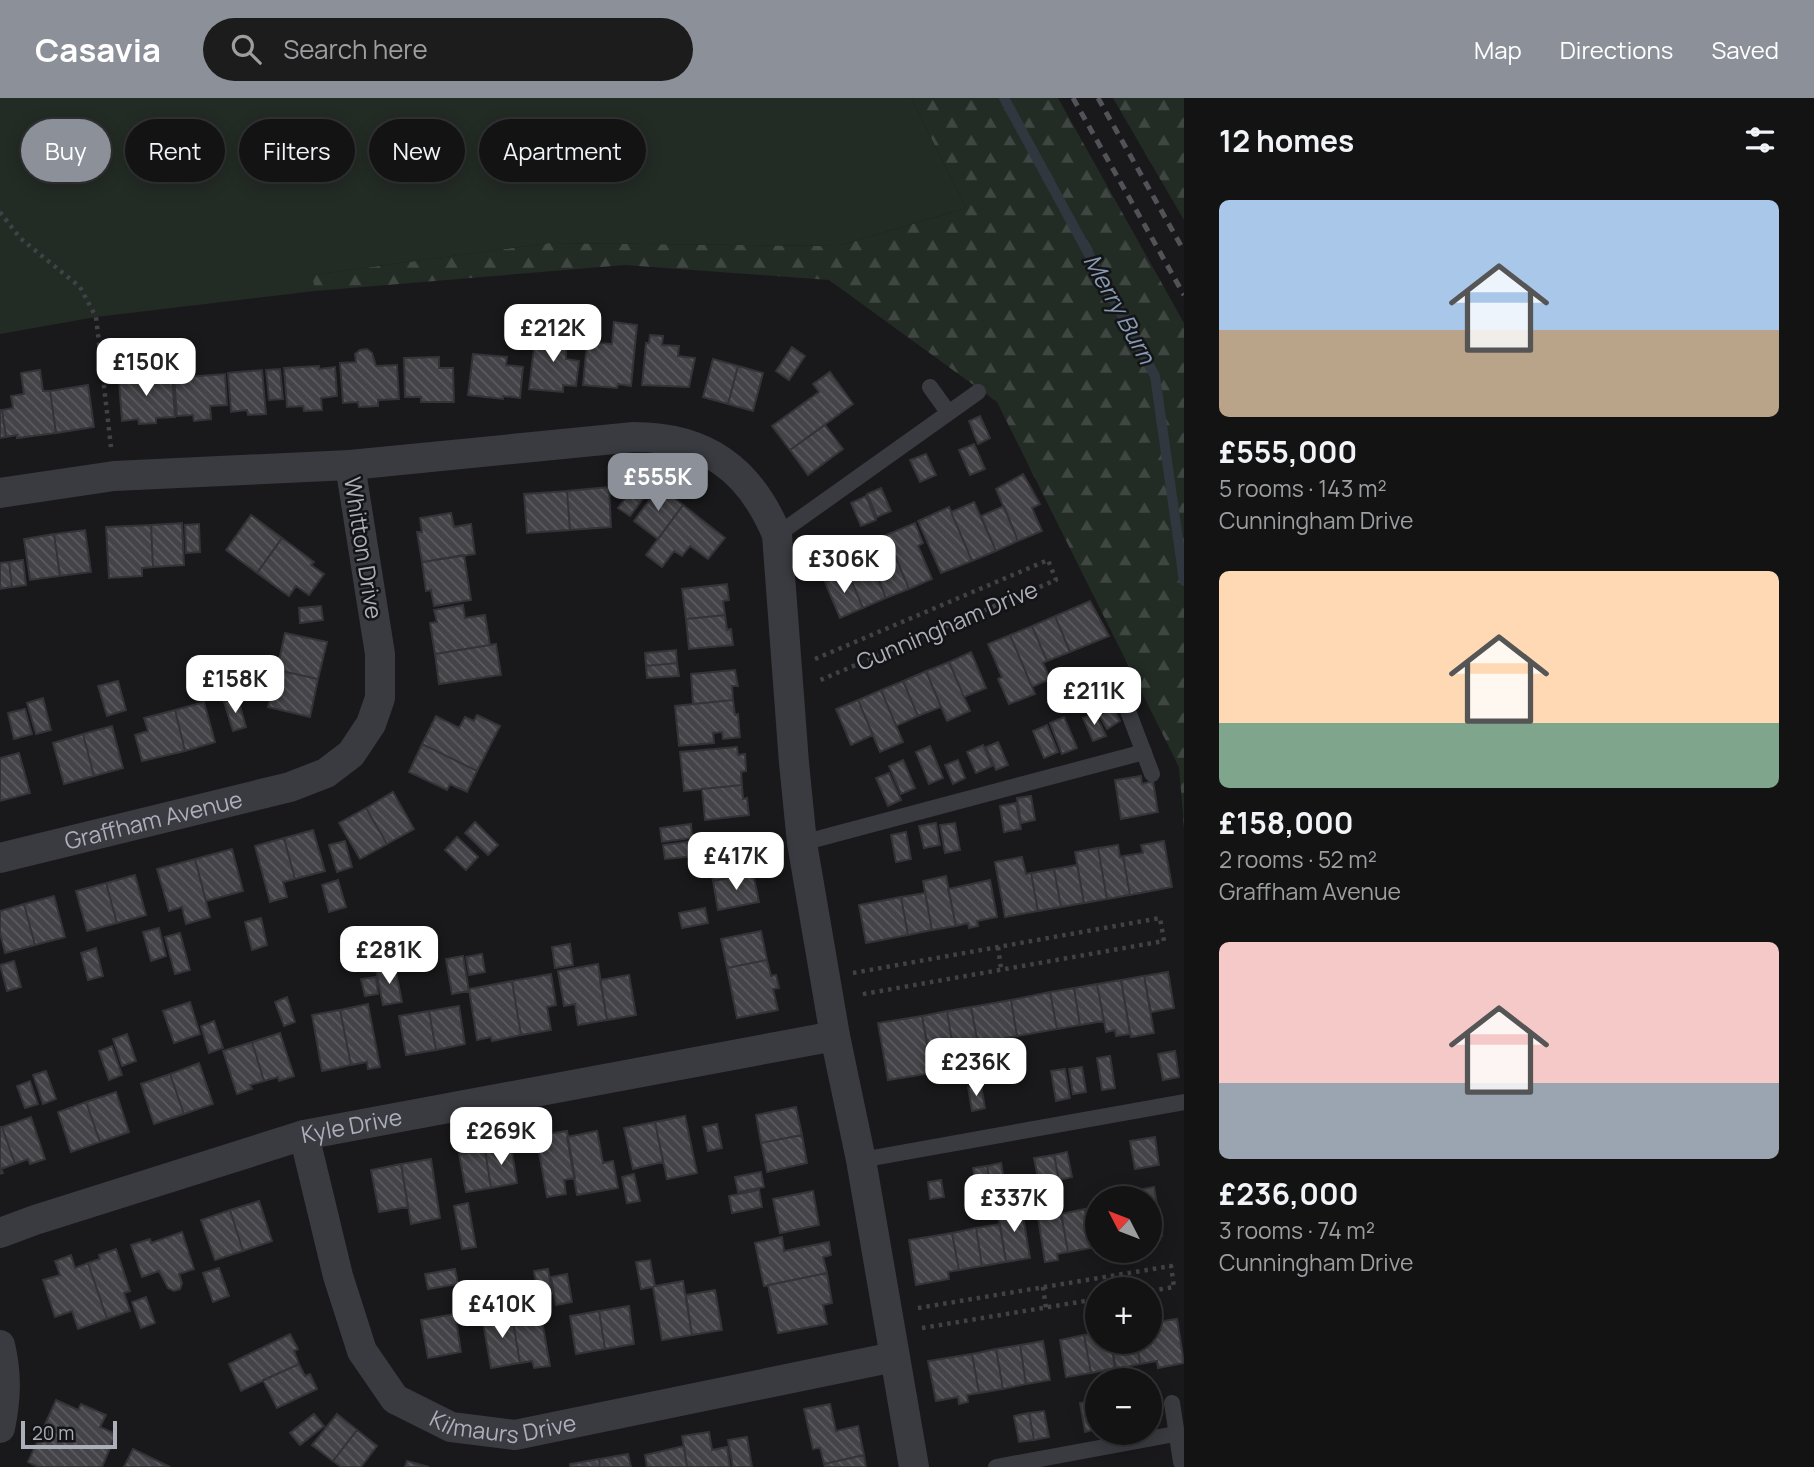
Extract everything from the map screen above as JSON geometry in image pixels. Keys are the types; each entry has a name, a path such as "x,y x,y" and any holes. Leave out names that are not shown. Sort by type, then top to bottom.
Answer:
{"street":[{"path":"350,466 634,436 662,437 684,442 709,453 734,470 753,490 768,512 777,535 802,843 914,1467"},
{"name":"Whitton Drive","path":"0,493 114,476 350,466 380,654 380,698 371,724 351,754 326,773 307,781"},
{"name":"Graffham Avenue","path":"0,858 307,781"},
{"name":"Kyle Drive","path":"0,1233 61,1211 304,1135 835,1036"},
{"name":"Kilmaurs Drive","path":"304,1135 338,1276 362,1351 395,1399 451,1427 515,1435 890,1334"},
{"path":"0,1345 7,1398 0,1428"}],"lane":[{"path":"930,387 948,412"},
{"path":"777,535 978,392"},
{"path":"1128,710 1152,774"},
{"path":"802,843 1144,752"},
{"path":"861,1160 1184,1102"},
{"path":"1172,1403 1181,1462"},
{"path":"996,1467 1175,1434"}],"path":[{"path":"0,212 20,238 80,287 96,317 114,476"},
{"name":"Cunningham Drive","path":"1048,560 1056,580 787,682 1048,560"},
{"path":"1160,918 1164,941 1002,969 827,989 998,947 1160,918"},
{"path":"998,947 1002,969"},
{"path":"1104,1277 1171,1266 1174,1287 1162,1289"},
{"path":"890,1334 1043,1287 1085,1280"},
{"path":"1043,1287 1046,1308"},
{"path":"890,1334 1085,1301"}],"green space":[{"path":"0,98 911,98 966,208 838,246 549,243 312,275 315,291 96,317 0,334"},
{"path":"911,98 1058,98 1184,323 1184,827 1179,767 997,402 829,280 625,265 315,291 311,275 549,243 838,246 966,208"},
{"path":"1113,98 1184,98 1184,220"}],"building":[{"path":"614,322 637,325 631,386 618,384 617,388 583,385 587,342 612,344"},
{"path":"554,326 561,327 566,333 566,359 579,361 576,386 563,385 563,392 529,389 534,348 546,349 548,331"},
{"path":"650,335 663,336 662,345 679,346 678,356 695,358 689,387 642,385 646,343 649,343"},
{"path":"792,347 805,356 789,380 776,371"},
{"path":"367,349 372,353 376,366 397,365 399,399 378,400 378,406 359,407 358,402 343,403 340,363 356,362 355,354"},
{"path":"473,354 507,357 506,365 523,367 520,398 468,395"},
{"path":"439,357 439,368 453,368 454,402 421,402 421,397 405,397 404,358"},
{"path":"713,359 738,366 728,404 703,397"},
{"path":"319,366 319,369 335,367 337,396 321,398 322,410 304,411 303,406 287,407 284,368"},
{"path":"738,366 763,373 753,411 728,404"},
{"path":"124,368 131,368 136,380 172,377 175,417 156,418 156,423 139,424 138,419 122,421 119,381"},
{"path":"280,369 283,399 269,400 266,370"},
{"path":"40,370 43,391 50,391 56,433 6,437 2,410 13,408 11,396 24,394 21,373"},
{"path":"262,370 266,414 248,415 247,410 231,412 228,373"},
{"path":"830,372 853,404 790,450 772,426 819,392 813,384"},
{"path":"225,374 227,405 210,406 211,419 194,421 193,415 177,416 174,378"},
{"path":"88,385 94,427 56,433 50,391"},
{"path":"0,410 6,437 0,438"},
{"path":"980,416 990,438 978,444 969,421"},
{"path":"825,425 843,449 808,475 790,450"},
{"path":"974,444 985,469 970,475 959,450"},
{"path":"926,454 936,475 920,482 910,460"},
{"path":"1023,474 1040,504 1032,508 1042,531 1018,541 996,489"},
{"path":"636,484 648,492 630,516 618,508"},
{"path":"609,487 611,527 570,530 567,491"},
{"path":"659,487 683,505 658,539 634,521"},
{"path":"881,488 891,511 877,517 867,494"},
{"path":"567,491 570,530 527,533 524,494"},
{"path":"866,496 876,520 861,526 851,503"},
{"path":"974,502 996,551 972,561 951,512"},
{"path":"683,505 725,538 708,559 690,546 682,556 674,551 662,567 646,555"},
{"path":"1004,506 1018,541 996,551 981,516"},
{"path":"949,507 972,561 941,573 918,521"},
{"path":"451,513 454,527 471,524 475,554 422,562 417,532 422,532 420,518"},
{"path":"251,515 282,538 257,573 226,550"},
{"path":"182,523 184,565 153,567 151,525"},
{"path":"915,523 923,543 918,546 932,579 909,589 886,535"},
{"path":"199,524 200,552 186,553 185,525"},
{"path":"151,525 153,567 142,568 142,576 109,578 106,527"},
{"path":"85,530 91,572 60,576 54,534"},
{"path":"54,534 60,576 30,580 24,539"},
{"path":"282,538 314,562 311,565 324,574 309,595 296,586 289,596 257,573"},
{"path":"879,543 885,557 894,553 909,589 886,598 865,549"},
{"path":"464,555 471,600 434,606 431,590 426,591 422,562"},
{"path":"23,560 26,585 12,587 9,562"},
{"path":"9,562 12,587 0,589 0,563"},
{"path":"871,563 886,598 863,608 848,573"},
{"path":"848,573 863,608 840,618 825,582"},
{"path":"727,584 729,600 723,601 725,615 686,619 682,589"},
{"path":"1090,601 1109,636 1070,652 1055,616"},
{"path":"463,605 465,618 485,615 490,645 435,654 430,623 437,622 434,610"},
{"path":"321,606 323,620 300,623 299,608"},
{"path":"725,615 727,630 731,629 733,645 689,649 686,619"},
{"path":"1055,616 1070,652 1047,661 1032,626"},
{"path":"1032,626 1047,661 1043,663 1050,679 1032,687 1010,635"},
{"path":"285,633 327,642 318,679 277,670"},
{"path":"1010,635 1035,694 1009,704 998,679 1002,677 988,644"},
{"path":"496,644 501,675 439,684 435,654"},
{"path":"676,650 677,663 646,666 645,653"},
{"path":"971,652 986,688 964,697 949,662"},
{"path":"204,658 212,688 198,692 190,662"},
{"path":"949,662 970,711 947,721 926,671"},
{"path":"677,663 679,676 647,678 646,666"},
{"path":"1126,669 1140,696 1125,704 1111,677"},
{"path":"277,670 318,679 310,717 268,707"},
{"path":"735,670 738,686 732,686 733,700 693,704 691,674"},
{"path":"926,671 941,707 918,716 903,681"},
{"path":"118,681 126,710 107,716 98,686"},
{"path":"903,681 918,716 896,726 881,690"},
{"path":"881,690 903,742 880,752 858,700"},
{"path":"43,698 51,730 36,734 27,703"},
{"path":"238,699 246,727 233,731 224,702"},
{"path":"733,700 735,715 738,714 740,737 723,739 722,732 713,733 714,743 679,746 675,706"},
{"path":"858,700 873,735 851,745 836,709"},
{"path":"204,702 215,742 185,751 175,710"},
{"path":"1113,708 1120,721 1107,729 1099,715"},
{"path":"25,709 32,734 14,739 8,713"},
{"path":"175,710 185,751 142,761 135,735 148,731 144,718"},
{"path":"1095,713 1106,736 1093,741 1083,718"},
{"path":"477,715 500,726 477,771 422,744 436,716 459,728 465,717 474,721"},
{"path":"1064,717 1077,748 1062,754 1050,723"},
{"path":"1047,725 1058,752 1044,758 1033,731"},
{"path":"112,726 123,768 94,776 83,734"},
{"path":"83,734 94,776 64,784 53,743"},
{"path":"998,742 1008,765 996,770 986,747"},
{"path":"422,744 477,771 467,792 450,784 447,790 409,772"},
{"path":"983,745 992,766 976,773 967,752"},
{"path":"930,746 943,778 929,784 916,752"},
{"path":"737,747 738,755 745,754 746,771 741,772 742,785 684,791 680,752"},
{"path":"19,753 30,793 0,801 0,758"},
{"path":"903,760 915,788 901,794 889,766"},
{"path":"958,760 965,778 953,784 945,765"},
{"path":"889,773 901,800 888,806 876,778"},
{"path":"1141,776 1142,784 1153,781 1158,812 1121,819 1115,780"},
{"path":"742,785 743,799 747,798 749,815 705,820 702,789"},
{"path":"393,792 414,829 387,844 366,808"},
{"path":"1031,796 1035,820 1021,823 1017,798"},
{"path":"1016,803 1021,829 1004,832 1000,806"},
{"path":"366,808 387,844 360,859 339,823"},
{"path":"475,822 498,845 488,855 465,833"},
{"path":"936,823 940,845 924,848 919,826"},
{"path":"955,823 960,850 945,853 940,825"},
{"path":"691,824 692,838 662,842 660,828"},
{"path":"313,830 325,871 295,879 284,838"},
{"path":"906,832 911,859 896,862 891,835"},
{"path":"457,837 478,857 466,870 445,850"},
{"path":"284,838 295,879 283,882 287,897 270,902 255,846"},
{"path":"345,841 352,867 337,872 329,845"},
{"path":"693,841 695,856 665,859 663,845"},
{"path":"1164,841 1172,887 1130,895 1123,856 1143,853 1141,845"},
{"path":"748,844 753,873 713,881 707,852"},
{"path":"1118,845 1120,857 1123,856 1130,895 1107,899 1098,848"},
{"path":"1098,848 1107,899 1084,903 1075,852"},
{"path":"232,849 243,891 206,901 195,859"},
{"path":"1022,857 1026,874 1031,873 1038,911 1005,917 995,862"},
{"path":"195,859 210,917 186,924 182,907 169,911 157,869"},
{"path":"1077,865 1084,903 1061,907 1054,869"},
{"path":"1054,869 1061,907 1038,911 1031,873"},
{"path":"753,873 759,902 718,910 713,881"},
{"path":"135,875 146,915 117,923 106,883"},
{"path":"946,876 956,926 932,930 923,881"},
{"path":"338,880 346,907 329,912 322,885"},
{"path":"990,880 997,917 977,921 978,926 969,928 968,923 956,926 948,889"},
{"path":"106,883 117,923 87,931 76,891"},
{"path":"925,893 932,930 908,935 901,897"},
{"path":"54,896 65,937 35,945 24,904"},
{"path":"901,897 908,935 866,943 859,905"},
{"path":"24,904 35,945 5,953 0,933 0,911"},
{"path":"705,908 708,923 682,928 679,913"},
{"path":"261,918 267,945 252,950 245,922"},
{"path":"159,928 166,956 151,961 143,932"},
{"path":"761,931 767,960 727,968 721,939"},
{"path":"180,933 190,970 175,974 165,937"},
{"path":"570,944 573,965 555,968 552,947"},
{"path":"96,948 103,976 88,980 81,953"},
{"path":"482,954 485,972 469,975 466,957"},
{"path":"463,956 469,991 452,994 446,959"},
{"path":"767,960 771,976 776,975 779,988 773,989 778,1010 737,1018 727,968"},
{"path":"14,961 21,987 7,991 0,965"},
{"path":"598,964 607,1020 578,1025 575,1004 564,1006 558,971"},
{"path":"395,967 402,1002 383,1005 376,970"},
{"path":"1168,972 1174,1008 1151,1012 1144,976"},
{"path":"551,974 556,1005 547,1007 551,1030 521,1035 512,981"},
{"path":"629,975 636,1015 607,1020 600,980"},
{"path":"1144,976 1154,1033 1131,1037 1121,980"},
{"path":"376,977 378,994 365,996 361,979"},
{"path":"1121,980 1130,1034 1116,1036 1115,1030 1106,1032 1097,984"},
{"path":"512,981 521,1035 492,1041 491,1037 477,1040 469,989"},
{"path":"1097,984 1104,1021 1080,1025 1074,988"},
{"path":"1074,988 1080,1025 1057,1029 1050,992"},
{"path":"1050,992 1057,1029 1017,1036 1011,1000"},
{"path":"287,997 295,1022 284,1026 275,1002"},
{"path":"1011,1000 1017,1036 1002,1039 1004,1050 988,1053 986,1042 978,1044 971,1007"},
{"path":"190,1002 200,1034 174,1043 163,1011"},
{"path":"368,1004 380,1067 368,1069 367,1062 351,1065 340,1010"},
{"path":"459,1006 465,1044 436,1050 429,1011"},
{"path":"971,1007 978,1044 953,1048 947,1011"},
{"path":"340,1010 351,1065 322,1071 312,1015"},
{"path":"429,1011 436,1050 406,1055 399,1016"},
{"path":"947,1011 953,1048 929,1053 922,1016"},
{"path":"922,1016 932,1073 888,1080 878,1023"},
{"path":"214,1021 223,1048 209,1053 201,1026"},
{"path":"280,1033 294,1076 279,1081 278,1077 264,1081 252,1042"},
{"path":"127,1034 136,1061 122,1066 113,1039"},
{"path":"252,1042 264,1081 250,1085 252,1089 237,1094 223,1051"},
{"path":"112,1046 122,1075 109,1080 99,1051"},
{"path":"1175,1051 1179,1077 1163,1080 1158,1054"},
{"path":"1110,1056 1115,1088 1102,1090 1097,1058"},
{"path":"199,1063 213,1104 184,1114 170,1074"},
{"path":"1082,1067 1086,1092 1073,1094 1069,1069"},
{"path":"1065,1069 1070,1098 1056,1101 1051,1071"},
{"path":"46,1071 56,1099 43,1104 33,1075"},
{"path":"170,1074 184,1114 154,1124 141,1084"},
{"path":"30,1081 38,1104 25,1108 17,1086"},
{"path":"981,1085 985,1108 972,1111 968,1087"},
{"path":"116,1092 129,1132 100,1142 86,1102"},
{"path":"86,1102 100,1142 71,1152 58,1112"},
{"path":"796,1107 802,1135 761,1143 756,1115"},
{"path":"685,1116 697,1173 667,1179 655,1122"},
{"path":"31,1117 45,1159 30,1164 28,1159 15,1164 2,1127"},
{"path":"655,1122 663,1162 633,1169 624,1128"},
{"path":"717,1124 722,1148 708,1151 703,1127"},
{"path":"0,1127 15,1164 1,1169 3,1173 0,1174"},
{"path":"567,1131 575,1178 564,1180 566,1194 547,1197 536,1136"},
{"path":"597,1131 603,1163 613,1161 618,1188 577,1195 567,1137"},
{"path":"802,1135 807,1163 767,1172 761,1143"},
{"path":"1155,1137 1159,1165 1135,1169 1130,1141"},
{"path":"511,1146 517,1183 491,1188 485,1150"},
{"path":"485,1150 491,1188 466,1192 459,1154"},
{"path":"1067,1152 1072,1177 1059,1180 1054,1155"},
{"path":"1054,1155 1059,1180 1039,1184 1034,1158"},
{"path":"431,1159 440,1218 411,1224 401,1164"},
{"path":"1001,1163 1006,1191 992,1194 987,1166"},
{"path":"401,1164 408,1207 379,1212 371,1170"},
{"path":"987,1166 992,1194 978,1197 973,1168"},
{"path":"761,1172 764,1187 738,1192 735,1177"},
{"path":"634,1174 640,1201 627,1203 622,1177"},
{"path":"941,1180 944,1197 930,1199 928,1182"},
{"path":"759,1190 762,1207 732,1213 729,1196"},
{"path":"813,1191 819,1225 780,1233 773,1199"},
{"path":"259,1201 272,1241 243,1251 230,1210"},
{"path":"1059,1201 1068,1252 1057,1254 1058,1260 1045,1262 1036,1205"},
{"path":"468,1203 476,1247 462,1249 454,1206"},
{"path":"1021,1205 1030,1258 1006,1262 997,1210"},
{"path":"1085,1209 1085,1249 1068,1252 1061,1214"},
{"path":"230,1210 243,1251 215,1260 201,1220"},
{"path":"1000,1224 1006,1262 982,1266 976,1228"},
{"path":"976,1228 982,1266 959,1270 952,1233"},
{"path":"182,1232 194,1269 179,1274 182,1283 180,1289 174,1291 168,1288 159,1271 142,1277 131,1245 150,1239 151,1243"},
{"path":"952,1233 959,1270 948,1272 949,1279 916,1285 909,1240"},
{"path":"782,1237 784,1251 829,1242 831,1255 823,1257 827,1273 764,1286 755,1243"},
{"path":"116,1249 130,1291 124,1293 130,1311 107,1319 88,1263 100,1259 99,1255"},
{"path":"71,1255 75,1268 88,1263 107,1319 78,1329 72,1311 55,1317 43,1280 60,1275 55,1261"},
{"path":"650,1260 655,1286 683,1281 692,1335 662,1340 653,1287 641,1289 636,1262"},
{"path":"219,1268 229,1296 213,1302 203,1273"},
{"path":"455,1269 458,1284 428,1289 425,1274"},
{"path":"548,1269 552,1293 538,1295 534,1271"},
{"path":"827,1273 832,1303 823,1305 827,1324 778,1333 768,1285"},
{"path":"567,1274 572,1302 556,1305 551,1277"},
{"path":"479,1287 483,1315 470,1317 465,1289"},
{"path":"715,1290 722,1330 692,1335 686,1295"},
{"path":"146,1297 155,1323 141,1328 132,1302"},
{"path":"539,1304 550,1366 534,1368 532,1361 520,1363 511,1310"},
{"path":"629,1306 634,1344 605,1349 599,1311"},
{"path":"511,1310 520,1363 491,1368 483,1322 493,1320 492,1313"},
{"path":"599,1311 605,1349 576,1354 570,1316"},
{"path":"455,1314 461,1352 428,1358 421,1320"},
{"path":"1177,1319 1184,1363 1158,1368 1157,1361 1140,1364 1139,1354 1162,1354 1162,1321"},
{"path":"290,1334 298,1349 294,1351 299,1364 241,1391 229,1364"},
{"path":"1084,1335 1085,1354 1088,1354 1090,1368 1085,1368 1085,1374 1066,1377 1060,1340"},
{"path":"1043,1341 1050,1380 1026,1384 1020,1345"},
{"path":"1020,1345 1026,1384 1003,1389 996,1349"},
{"path":"996,1349 1003,1389 979,1393 972,1354"},
{"path":"972,1354 979,1393 967,1395 968,1402 959,1404 958,1397 936,1401 928,1361"},
{"path":"1088,1354 1113,1354 1115,1368 1090,1368"},
{"path":"1113,1354 1139,1354 1140,1364 1130,1368 1116,1368"},
{"path":"299,1364 305,1376 310,1374 317,1389 277,1408 263,1380"},
{"path":"56,1400 78,1410 81,1404 106,1415 100,1427 116,1434 102,1467 38,1467 28,1462"},
{"path":"1085,1402 1085,1432 1080,1403"},
{"path":"830,1404 836,1431 858,1426 864,1455 824,1464 820,1448 813,1449 804,1409"},
{"path":"1044,1411 1049,1437 1034,1440 1029,1413"},
{"path":"1029,1413 1034,1440 1019,1442 1014,1416"},
{"path":"314,1414 324,1426 300,1445 290,1433"},
{"path":"337,1414 357,1430 333,1461 312,1445"},
{"path":"357,1430 377,1446 361,1467 341,1467 333,1461"},
{"path":"709,1432 712,1450 727,1447 730,1467 687,1467 682,1436"},
{"path":"747,1437 752,1467 733,1467 728,1440"},
{"path":"684,1446 687,1467 647,1467 645,1455"},
{"path":"133,1449 170,1467 124,1467"},
{"path":"628,1454 631,1467 600,1467 599,1459"},
{"path":"864,1455 866,1467 825,1467 824,1464"},
{"path":"599,1459 600,1467 570,1467 570,1464"},
{"path":"407,1461 429,1467 405,1467"}],"waterway":[{"name":"Merry Burn","path":"1004,98 1155,376 1184,581"}],"railway":[{"path":"1073,98 1184,295"},
{"path":"1098,98 1184,251"}]}
